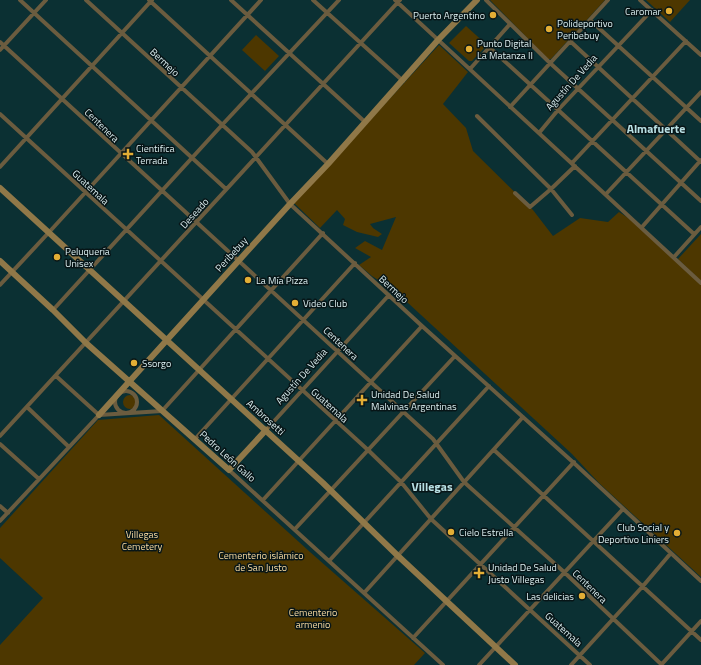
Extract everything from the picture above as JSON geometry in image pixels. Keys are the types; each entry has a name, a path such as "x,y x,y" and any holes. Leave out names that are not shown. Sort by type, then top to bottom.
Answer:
{"street":[{"path":"20,0 226,189"},
{"path":"0,50 46,0"},
{"name":"Bermejo","path":"86,0 256,157 290,204 422,326 574,462 701,581"},
{"path":"231,0 365,122"},
{"path":"0,285 261,0"},
{"path":"313,0 403,81"},
{"path":"53,310 222,125 339,0"},
{"name":"Peribebuy","path":"0,521 328,164 438,40 477,0"},
{"path":"486,0 550,63 701,201"},
{"path":"510,107 608,0"},
{"path":"640,0 701,55"},
{"path":"0,166 151,1 328,164"},
{"path":"398,1 438,40 701,283"},
{"name":"Deseado","path":"0,436 161,262 398,1"},
{"name":"Agustín De Vedia","path":"539,133 558,110 652,10"},
{"path":"590,20 701,121"},
{"path":"470,69 510,24"},
{"path":"570,41 701,161 642,228"},
{"path":"515,193 530,207 551,189 592,141 686,41"},
{"name":"Centenera","path":"0,42 63,98 121,154 272,290 436,443 464,482 564,572 662,665"},
{"path":"489,47 694,234"},
{"path":"606,194 701,92"},
{"name":"Guatemala","path":"0,114 368,450 401,482 431,519 590,665"},
{"path":"477,116 551,189 572,215"},
{"name":"Ambrosetti","path":"0,188 331,490 397,555 515,665"},
{"path":"674,257 701,227"},
{"path":"56,376 98,415 162,411 323,233"},
{"name":"Pedro León Gallo","path":"0,261 86,343 263,500 443,665"},
{"path":"195,439 355,263"},
{"name":"Agustín De Vedia","path":"229,470 389,295"},
{"path":"263,500 422,326"},
{"path":"295,529 456,356"},
{"path":"330,561 489,386"},
{"path":"126,390 130,391 138,399 134,410 127,413 120,411 116,405 115,398 119,392 126,390"},
{"path":"27,408 69,447"},
{"path":"364,593 523,417"},
{"path":"0,444 39,479"},
{"path":"494,450 701,640"},
{"path":"413,638 543,494 574,462"},
{"path":"0,506 8,513"},
{"path":"479,665 623,509"},
{"path":"571,665 671,553"},
{"path":"662,665 701,622"}],"green space":[{"name":"Polideportivo Peribebuy","path":"490,0 605,0 551,59 548,59"},
{"name":"Caromar","path":"646,0 690,0 670,22"},
{"path":"466,26 487,45 472,61 469,61 449,43"},
{"path":"256,35 279,56 265,71 242,50"},
{"path":"439,45 468,72 443,104 466,128 473,151 533,210 553,236 580,218 608,222 619,212 642,227 701,283 701,577 599,483 572,454 395,291 372,276 359,265 371,257 355,248 365,241 382,250 396,217 370,224 382,234 378,237 357,232 343,225 345,219 337,210 320,228 294,203"},
{"path":"701,234 701,281 678,259"},
{"path":"130,395 135,397 137,402 135,407 130,409 125,407 123,402 125,397"},
{"name":"Villegas Cemetery","path":"159,415 310,552 425,653 414,665 0,665 0,645 43,598 0,558 0,528 98,420"}],"place":[{"name":"Caromar","path":"669,11"},
{"name":"Puerto Argentino","path":"493,15"},
{"name":"Polideportivo Peribebuy","path":"549,29"},
{"name":"Punto Digital La Matanza II","path":"469,49"},
{"name":"Cientifica Terrada","path":"128,154"},
{"name":"Peluquería Unisex","path":"57,257"},
{"name":"La Mía Pizza","path":"248,280"},
{"name":"Video Club","path":"295,303"},
{"name":"Ssorgo","path":"134,363"},
{"name":"Unidad De Salud Malvinas Argentinas","path":"362,400"},
{"name":"Cielo Estrella","path":"451,532"},
{"name":"Club Social y Deportivo Liniers","path":"677,533"},
{"name":"Unidad De Salud Justo Villegas","path":"479,573"},
{"name":"Las delicias","path":"582,596"}],"district":[{"name":"Almafuerte","path":"656,129"},
{"name":"Villegas","path":"432,487"}],"park label":[{"name":"Cementerio islámico de San Justo","path":"261,560"},
{"name":"Cementerio armenio","path":"313,618"}]}
